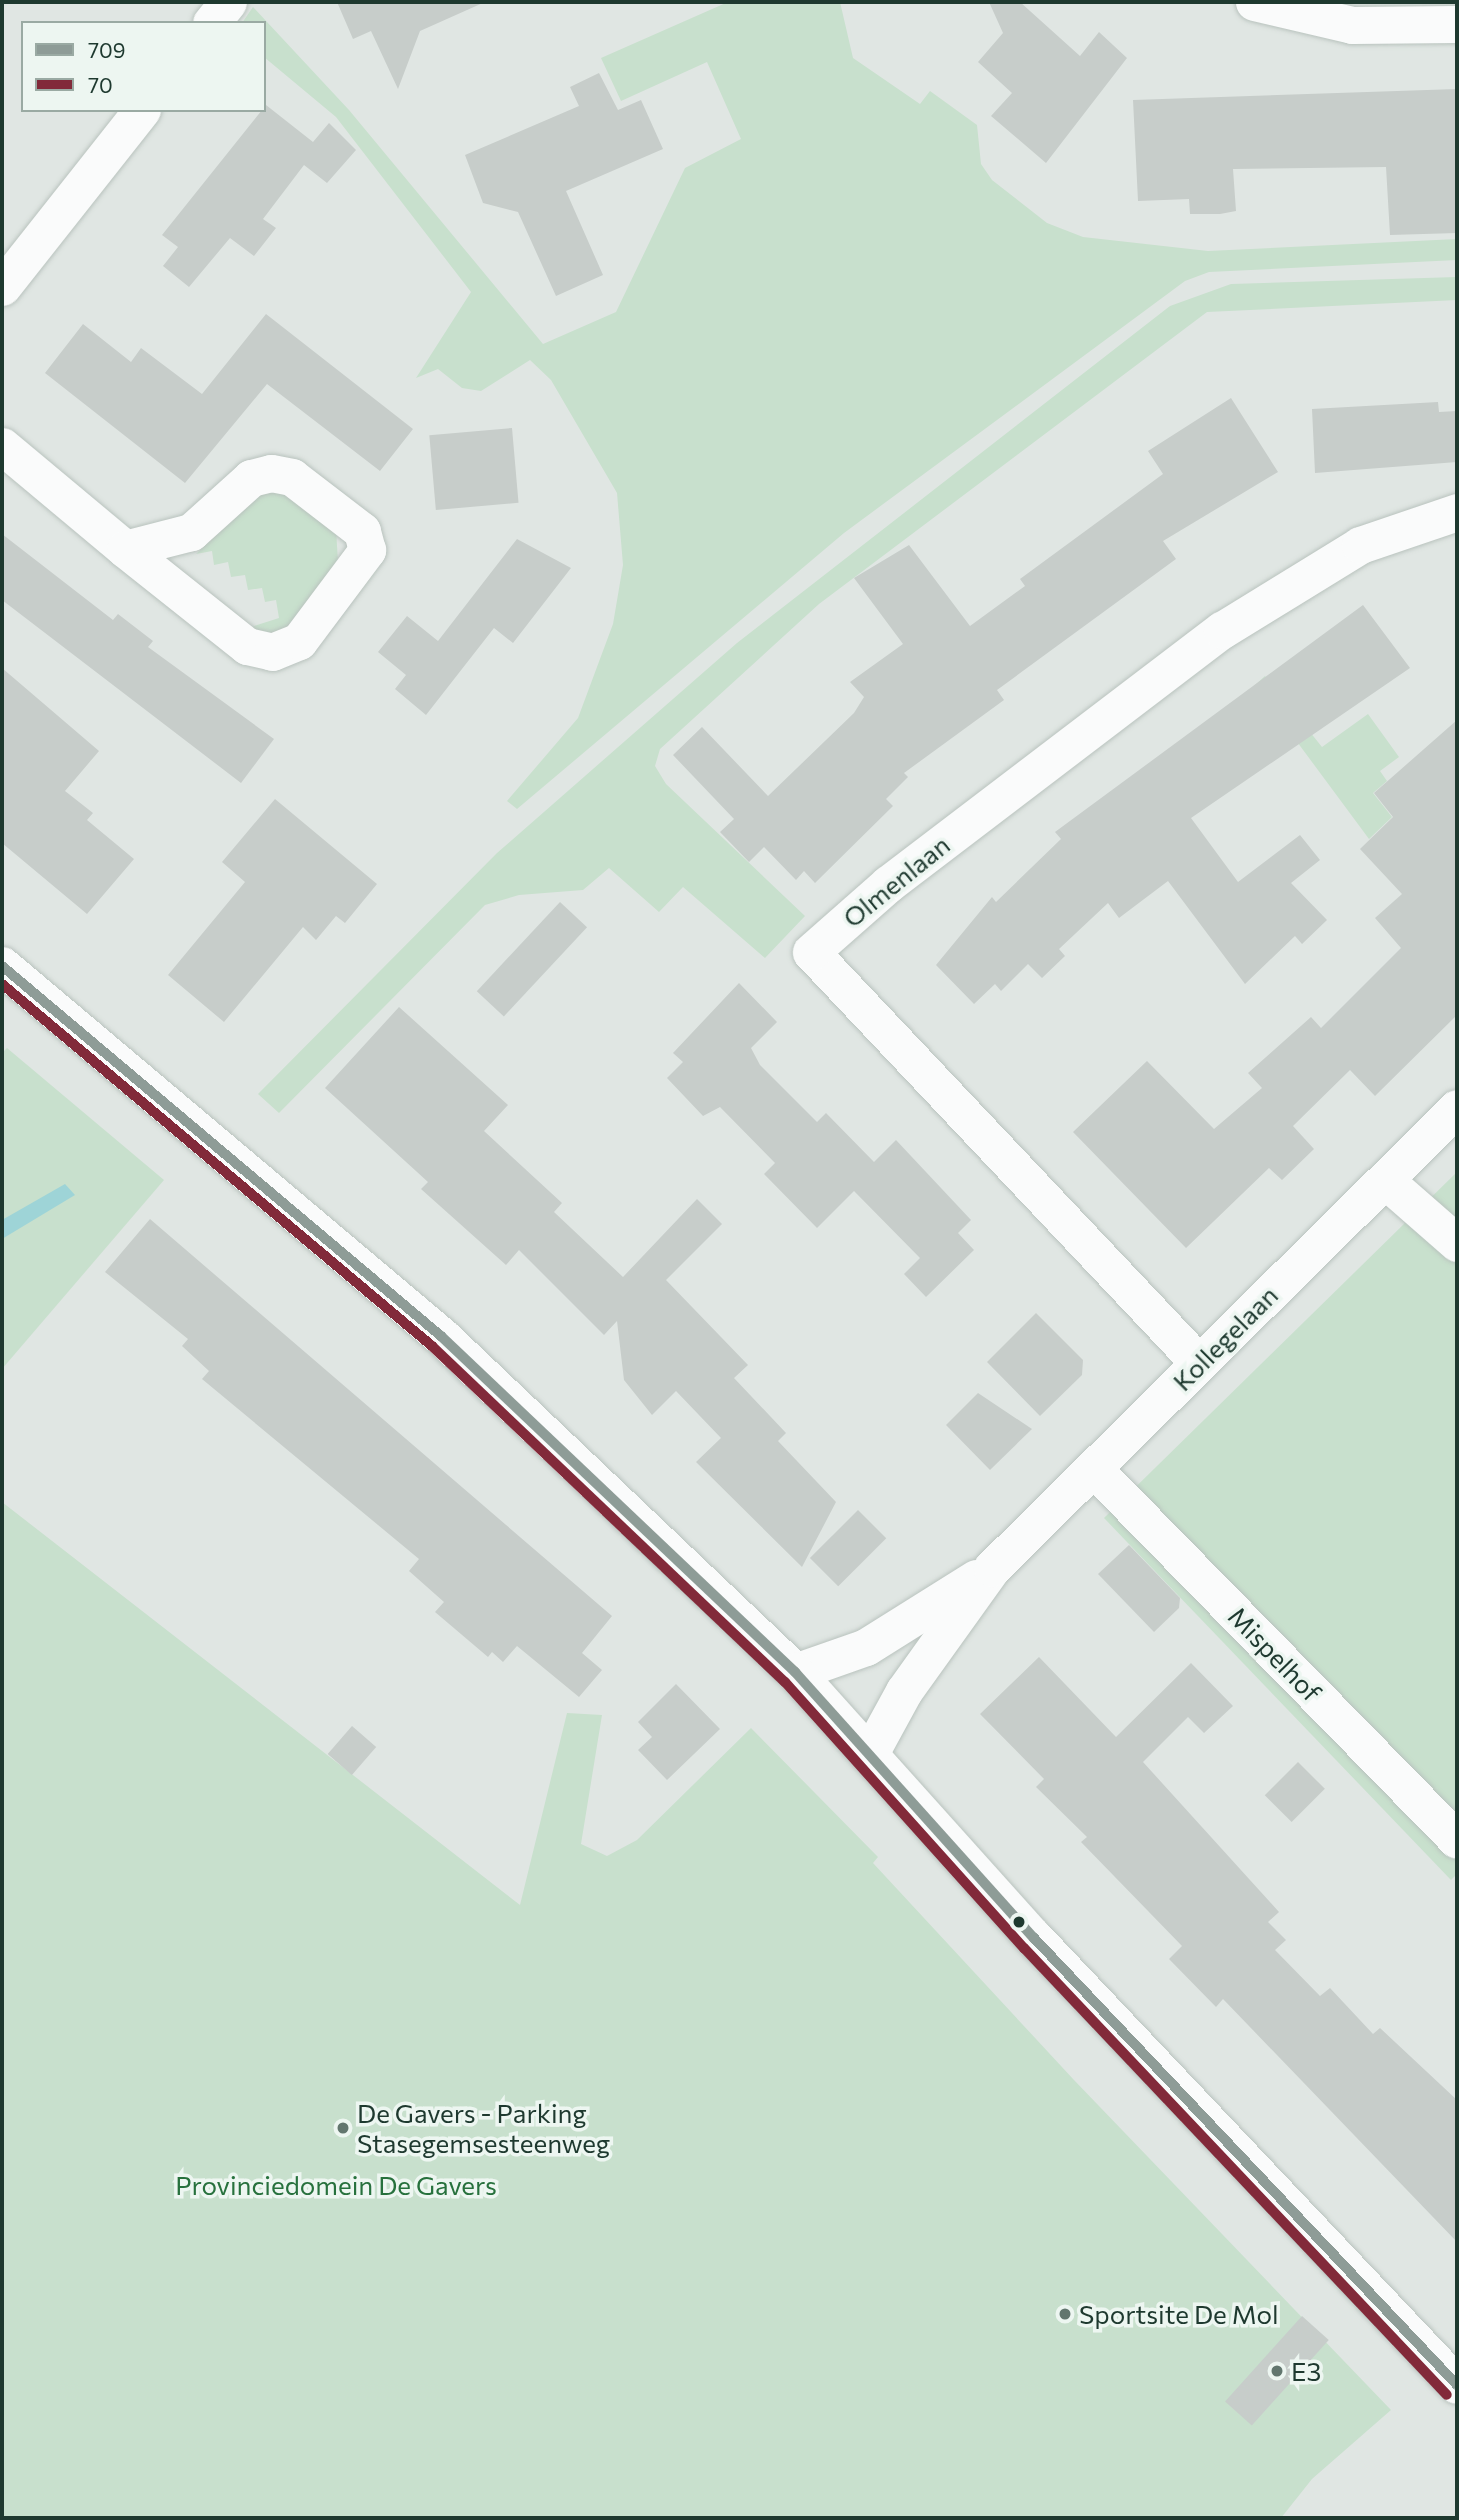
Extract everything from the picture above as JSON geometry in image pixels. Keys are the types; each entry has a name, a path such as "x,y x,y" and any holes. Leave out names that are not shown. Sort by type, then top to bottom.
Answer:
{"street":[{"path":"213,21 228,2"},
{"path":"1254,2 1352,25 1457,24"},
{"path":"2,287 140,112"},
{"path":"2,446 125,549 247,646 272,652 299,640 367,550 362,531 292,477 271,473 251,478 191,532 125,549"},
{"name":"Olmenlaan","path":"1199,1363 811,952 888,884 1223,630 1360,545 1457,512"},
{"path":"2,966 441,1336 795,1672 869,1755 1457,2385"},
{"name":"Kollegelaan","path":"869,1755 904,1691 992,1568 1457,1108"},
{"path":"1385,1180 1457,1243"},
{"name":"Mispelhof","path":"1093,1468 1457,1840"},
{"name":"Kollegelaan","path":"795,1672 866,1647 992,1568"}],"green space":[{"path":"728,2 840,2 853,58 920,104 930,91 977,125 981,164 992,180 1047,223 1083,237 1208,251 1457,239 1457,260 1209,272 1185,281 844,533 517,809 507,801 578,718 613,624 623,565 617,493 551,380 530,360 481,391 462,388 438,369 416,378 471,292 336,117 266,59 266,21 243,21 253,7 349,110 543,344 616,312 685,168 741,139 707,62 621,101 601,58"},
{"path":"1457,277 1457,300 1207,312 819,604 660,749 655,766 666,784 805,916 765,958 683,887 659,912 609,868 583,890 519,895 485,905 279,1113 258,1094 497,853 737,643 1170,306 1231,284"},
{"path":"281,491 336,529 338,562 284,631 268,634 245,629 279,618 276,600 265,602 262,588 248,590 245,575 231,577 228,562 214,565 212,551 196,554 259,493"},
{"path":"1265,676 1322,747 1368,714 1399,757 1380,771 1387,781 1373,793 1392,817 1369,839 1255,685"},
{"path":"7,1048 164,1180 2,1369 2,1053"},
{"path":"1457,1172 1457,1874 1451,1880 1104,1518"},
{"name":"Provinciedomein De Gavers","path":"2,1502 520,1905 567,1713 602,1715 581,1844 607,1856 637,1840 751,1728 878,1857 873,1863 1074,2080 1391,2410 1312,2479 1281,2518 2,2518"}],"water":[{"path":"65,1184 75,1195 2,1239 2,1220"}],"building":[{"path":"337,2 485,2 420,31 398,89 371,31 353,39"},
{"path":"989,2 1020,2 1080,56 1099,32 1127,58 1046,163 991,116 1012,93 978,62 1003,33"},
{"path":"599,73 618,110 641,100 663,149 566,191 603,275 556,296 518,212 483,203 465,155 579,106 570,87"},
{"path":"1457,89 1457,233 1390,235 1386,167 1233,169 1236,211 1220,214 1190,214 1189,199 1138,201 1133,100"},
{"path":"266,105 313,142 329,123 356,150 327,183 304,165 263,219 276,228 254,256 230,238 189,287 163,266 178,247 162,235 260,112 266,112"},
{"path":"266,314 413,429 380,471 267,384 185,483 45,373 83,324 131,362 141,348 202,394"},
{"path":"1231,398 1278,472 1163,541 1176,559 997,690 1004,700 904,773 908,777 886,799 893,806 815,883 804,871 796,880 764,847 749,862 720,832 734,819 673,755 702,727 768,796 854,713 864,697 850,682 903,644 854,578 909,545 970,626 1025,586 1020,579 1163,474 1148,451"},
{"path":"1438,402 1439,412 1457,411 1457,462 1315,473 1312,409"},
{"path":"512,428 519,503 436,510 429,435"},
{"path":"2,534 113,620 118,614 153,641 148,647 274,739 241,783 2,600"},
{"path":"517,539 571,568 513,643 494,628 426,715 395,689 406,675 378,652 407,616 438,641"},
{"path":"1363,605 1410,668 1191,818 1238,882 1300,835 1320,860 1291,883 1327,920 1302,944 1295,936 1245,984 1168,881 1119,918 1108,903 1059,949 1065,956 1042,978 1028,964 1001,991 995,984 974,1004 936,965 992,897 996,902 1061,839 1055,832"},
{"path":"2,668 99,751 65,791 93,813 87,820 134,859 87,914 2,843"},
{"path":"1457,720 1457,1015 1375,1096 1350,1070 1293,1126 1314,1149 1282,1180 1269,1168 1186,1248 1073,1132 1147,1061 1214,1129 1262,1088 1248,1073 1311,1017 1321,1028 1401,948 1375,918 1402,894 1360,849 1393,817 1374,793"},
{"path":"275,799 377,884 345,923 336,916 316,940 303,927 224,1022 168,975 245,882 222,862"},
{"path":"560,902 587,927 504,1016 477,991"},
{"path":"739,983 777,1022 751,1048 760,1065 817,1122 826,1113 874,1162 896,1140 971,1220 958,1233 974,1250 926,1297 904,1274 920,1258 854,1191 817,1228 764,1174 775,1163 720,1107 703,1116 667,1078 683,1062 673,1053"},
{"path":"399,1007 508,1105 484,1131 562,1203 554,1212 623,1277 697,1199 722,1224 666,1280 748,1365 734,1378 786,1433 778,1441 836,1502 802,1567 696,1462 721,1438 676,1391 652,1415 624,1380 617,1321 604,1335 519,1250 506,1265 421,1189 428,1182 325,1088"},
{"path":"150,1219 612,1616 582,1653 602,1670 579,1697 517,1646 503,1662 492,1652 488,1657 435,1612 444,1602 409,1571 419,1559 202,1379 209,1371 182,1346 188,1339 105,1272"},
{"path":"1036,1313 1083,1360 1082,1375 1040,1416 987,1362"},
{"path":"978,1393 1032,1429 990,1470 946,1425"},
{"path":"858,1510 886,1538 838,1586 810,1558"},
{"path":"1129,1545 1180,1598 1179,1608 1154,1632 1098,1574"},
{"path":"1039,1657 1116,1737 1191,1663 1233,1706 1204,1733 1188,1717 1143,1762 1279,1912 1268,1922 1286,1940 1275,1950 1320,1996 1330,1988 1373,2034 1380,2028 1457,2100 1457,2242 1223,1999 1216,2007 1169,1959 1182,1946 1081,1842 1087,1837 1036,1787 1044,1779 980,1714"},
{"path":"676,1684 720,1729 667,1780 638,1750 652,1737 638,1722"},
{"path":"352,1726 376,1747 352,1775 328,1754"},
{"path":"1298,1762 1325,1789 1292,1822 1265,1795"},
{"name":"E3","path":"1302,2316 1329,2340 1252,2426 1225,2401"}],"transit line":[{"name":"709","path":"2,966 441,1336 795,1672 1034,1938 1457,2385"},
{"name":"70","path":"2,984 432,1346 785,1682 1024,1948 1447,2395"}],"place":[{"name":"De Gavers - Parking Stasegemsesteenweg","path":"343,2128"},
{"name":"Sportsite De Mol","path":"1065,2314"},
{"name":"E3","path":"1277,2371"}]}
